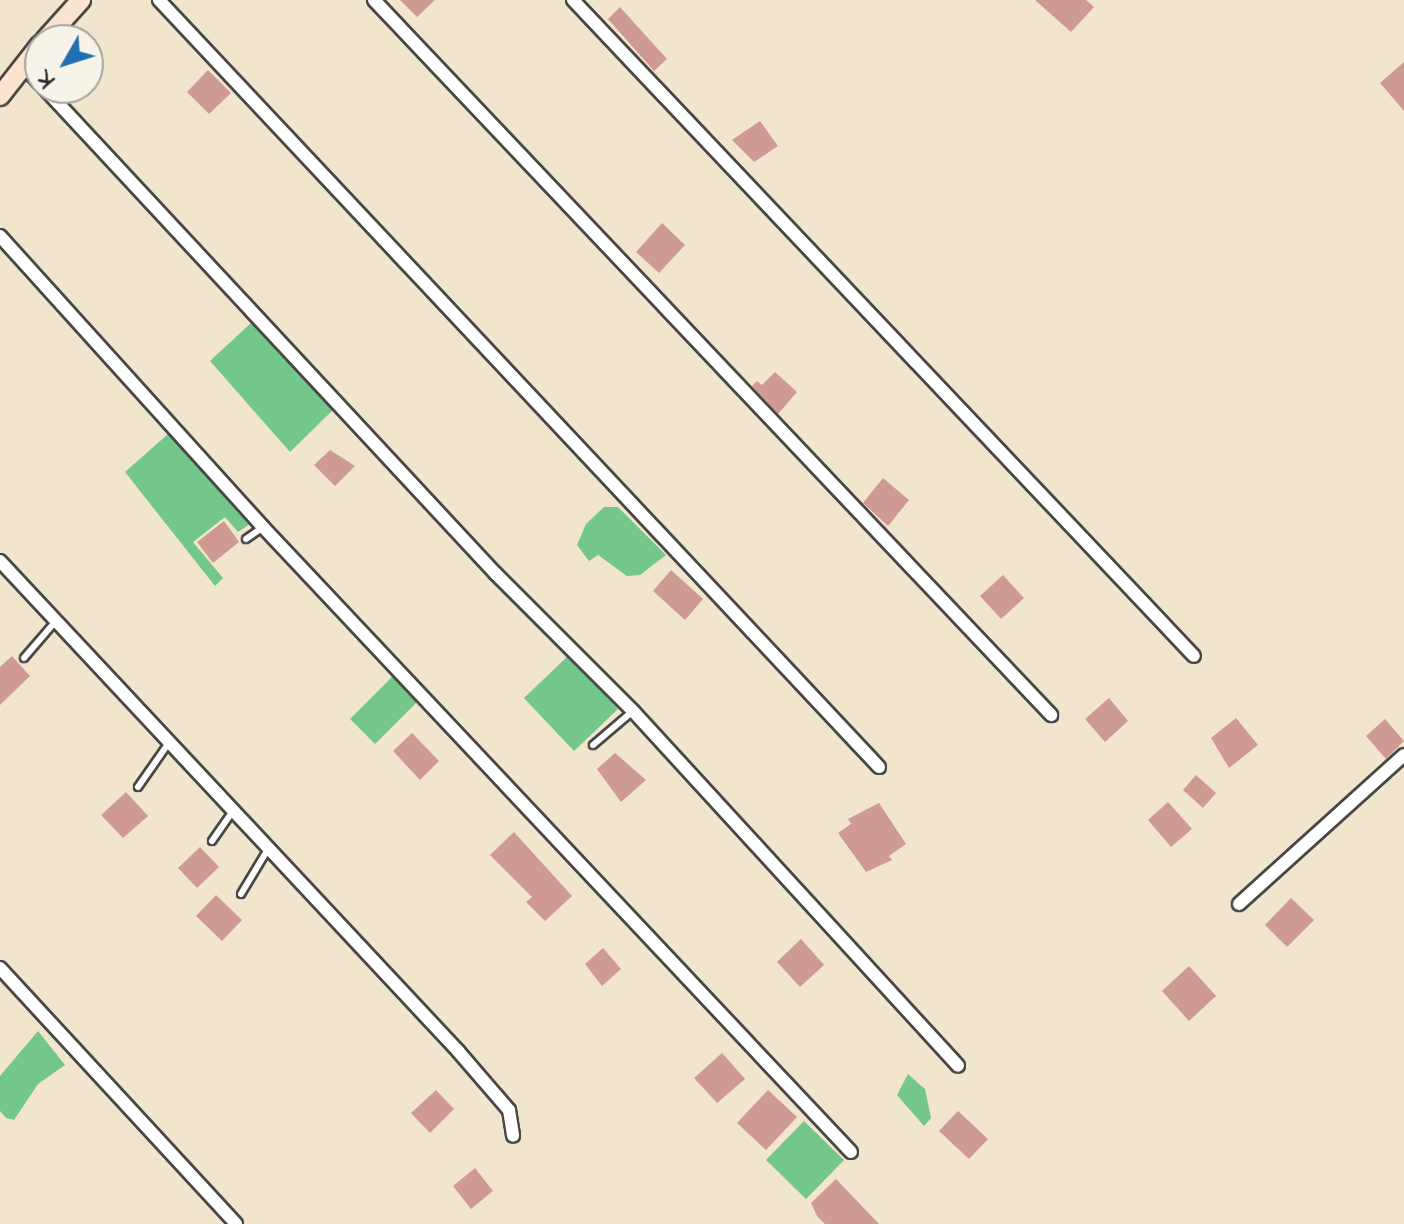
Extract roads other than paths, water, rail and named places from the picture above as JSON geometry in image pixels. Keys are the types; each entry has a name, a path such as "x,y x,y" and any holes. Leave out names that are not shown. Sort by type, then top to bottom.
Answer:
{"street":[{"path":"59,24 81,0"},
{"path":"159,0 879,767"},
{"path":"374,0 1051,715"},
{"path":"573,0 1194,656"},
{"path":"0,96 23,65"},
{"path":"59,104 496,574 633,711 958,1066"},
{"path":"0,236 263,527 851,1152"},
{"path":"0,561 490,1087 509,1110 513,1136"},
{"path":"1239,904 1404,755"},
{"path":"0,968 236,1224"}],"lane":[{"path":"246,539 263,527"},
{"path":"24,658 55,622"},
{"path":"593,745 633,711"},
{"path":"138,787 168,744"},
{"path":"212,841 232,812"},
{"path":"241,894 268,849"}]}
